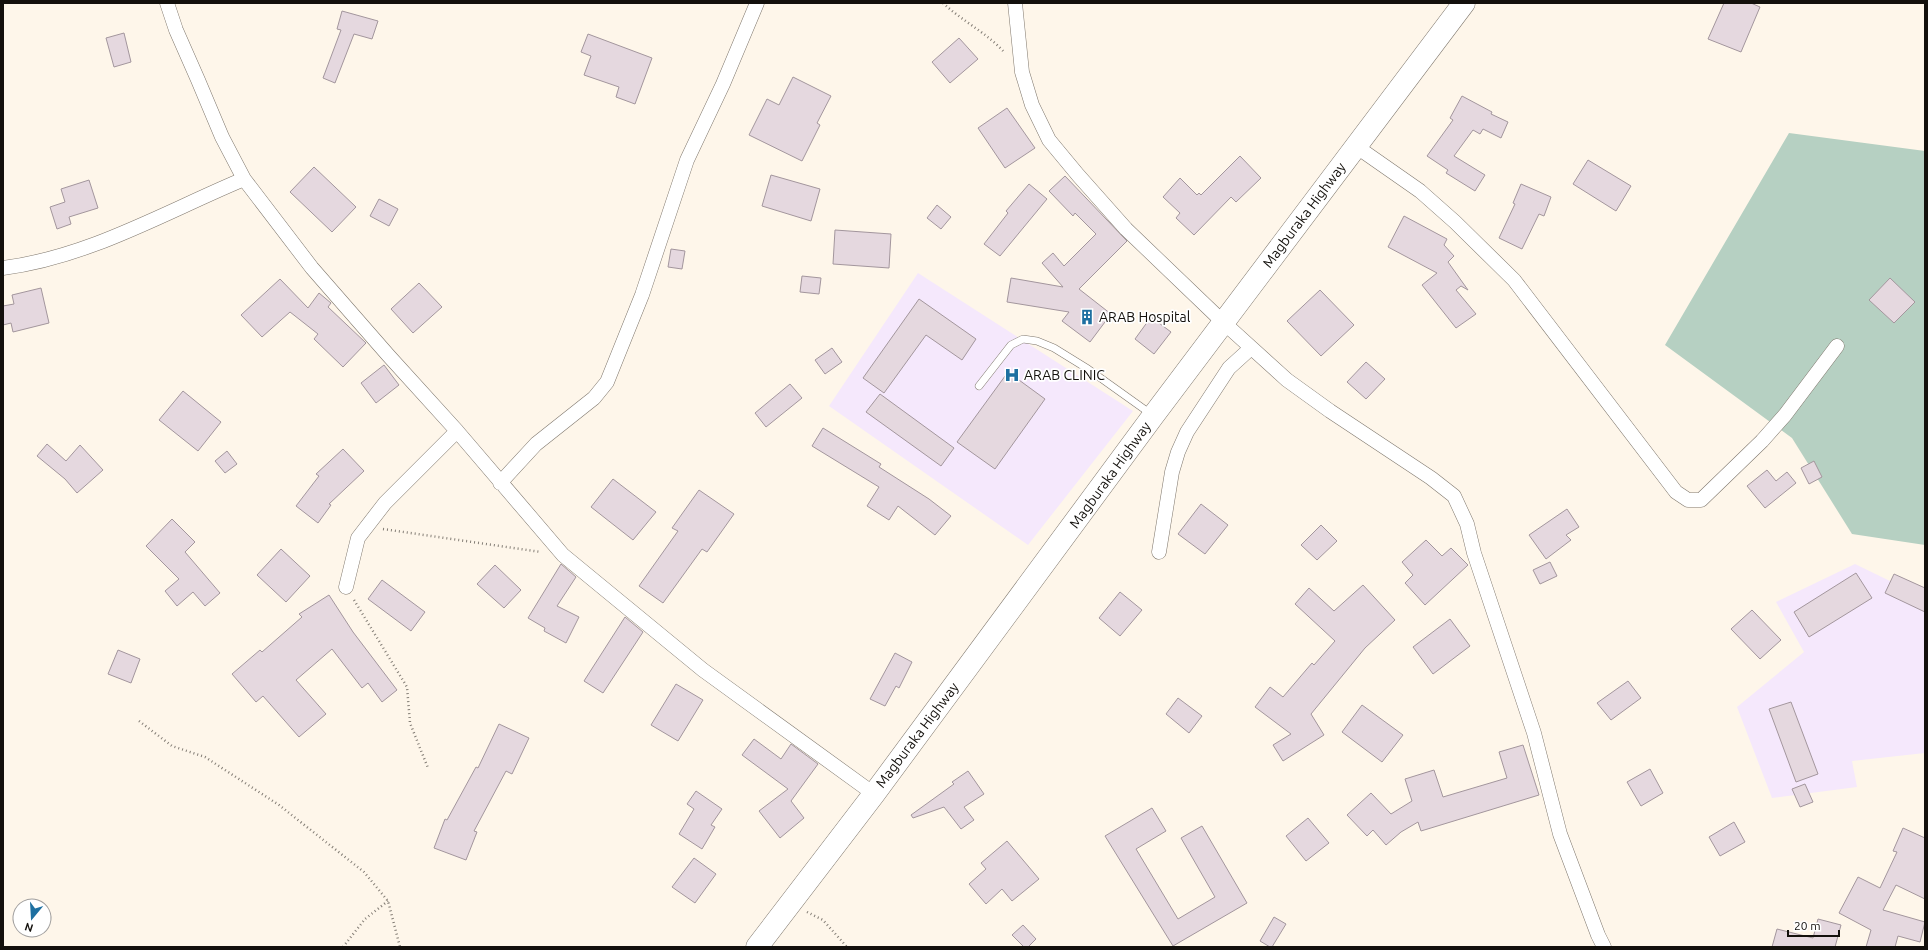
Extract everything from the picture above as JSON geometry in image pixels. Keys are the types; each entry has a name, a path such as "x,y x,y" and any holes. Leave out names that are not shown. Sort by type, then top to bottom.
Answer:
{"main road":[{"name":"Magburaka Highway","path":"757,947 874,794 1223,322 1357,147 1464,3"}],"street":[{"path":"168,3 176,30 222,137 244,179 312,268 388,355 457,430 500,483 563,555 703,670 874,794"},
{"path":"500,483 536,444 594,398 607,382 642,295 687,160 757,3"},
{"path":"1015,3 1022,72 1032,104 1049,140 1126,229 1223,322 1287,380 1330,411 1431,478 1454,496 1467,524 1474,553 1534,733 1560,834 1598,935 1604,947"},
{"path":"1357,147 1420,191 1455,222 1514,280 1676,492 1688,500 1701,500 1762,441 1785,415 1837,346"},
{"path":"3,268 32,265 107,240 192,200 244,179"},
{"path":"1159,552 1172,472 1187,432 1229,368 1252,348"},
{"path":"346,587 358,538 366,526 384,503 457,430"}],"lane":[{"path":"979,386 1011,345 1023,339 1037,341 1054,348 1081,365 1153,416"}],"path":[{"path":"943,3 956,15 998,45 1022,72"},
{"path":"366,526 563,555"},
{"path":"346,587 382,643 407,687 410,723 428,768"},
{"path":"139,721 172,746 205,757 279,805 364,872 388,902 400,947"},
{"path":"343,947 365,919 388,902"},
{"path":"790,904 823,920 847,947"}],"shaded area":[{"path":"918,273 1133,411 1028,545 829,406"},
{"path":"1855,564 1925,598 1925,753 1852,761 1857,787 1772,798 1737,707 1804,652 1776,602"}],"green space":[{"path":"1789,133 1925,151 1925,545 1852,534 1792,438 1665,345"}],"building":[{"path":"1724,3 1751,3 1760,7 1741,52 1708,39"},
{"path":"342,11 378,21 372,39 354,34 335,83 323,78 341,30 337,29"},
{"path":"124,33 131,62 114,67 106,38"},
{"path":"588,34 652,58 635,104 616,97 619,87 584,75 591,56 581,52"},
{"path":"959,38 978,59 950,83 932,62"},
{"path":"793,77 831,96 817,123 820,125 802,161 749,135 767,99 779,105"},
{"path":"1462,96 1492,112 1491,114 1508,122 1501,138 1483,129 1480,134 1473,130 1454,156 1485,175 1475,191 1446,173 1448,170 1427,156 1453,120 1450,118"},
{"path":"1007,108 1035,148 1005,168 978,128"},
{"path":"1240,156 1261,178 1236,202 1231,197 1194,235 1176,218 1180,213 1163,197 1180,178 1197,195 1199,193 1201,195"},
{"path":"1588,160 1631,186 1616,211 1573,184"},
{"path":"314,167 356,207 332,232 290,192"},
{"path":"771,175 820,189 811,221 762,206"},
{"path":"1065,176 1127,241 1079,289 1111,314 1090,342 1062,321 1069,312 1007,302 1011,278 1063,287 1042,263 1053,253 1064,266 1096,234 1075,213 1073,216 1049,191"},
{"path":"89,180 98,208 69,217 71,224 57,229 50,207 65,202 61,189"},
{"path":"1029,184 1047,199 1000,256 984,244 1008,213 1006,211"},
{"path":"1521,184 1551,197 1544,216 1539,214 1522,249 1499,238 1515,204 1513,203"},
{"path":"379,199 398,209 389,226 370,216"},
{"path":"937,205 951,217 941,229 927,218"},
{"path":"1404,216 1447,239 1444,245 1454,256 1448,262 1468,290 1461,286 1456,290 1476,314 1456,328 1422,285 1437,273 1388,247"},
{"path":"835,230 891,234 889,268 833,264"},
{"path":"671,249 685,251 682,269 668,267"},
{"path":"802,276 821,278 819,294 800,292"},
{"path":"1890,278 1915,302 1894,323 1869,300"},
{"path":"280,279 308,308 319,293 331,303 328,307 366,343 343,367 314,339 318,334 290,312 262,337 241,315"},
{"path":"419,283 442,307 413,333 391,309"},
{"path":"41,288 49,323 13,332 11,323 3,325 3,306 14,304 12,295"},
{"path":"1320,290 1354,325 1321,356 1287,321"},
{"path":"919,299 976,339 962,360 926,335 884,393 863,378"},
{"path":"1151,317 1171,332 1154,354 1135,339"},
{"path":"832,348 842,362 825,374 815,360"},
{"path":"1366,362 1385,379 1366,399 1347,382"},
{"path":"384,365 399,385 376,403 361,383"},
{"path":"1008,372 1045,399 995,469 957,442"},
{"path":"790,384 802,398 766,427 755,413"},
{"path":"183,391 221,422 198,451 159,420"},
{"path":"880,394 954,448 941,466 866,412"},
{"path":"823,428 881,464 879,467 929,499 951,516 935,535 898,506 889,520 867,506 879,487 812,446"},
{"path":"47,444 66,461 80,445 103,470 77,493 65,479 37,456"},
{"path":"343,449 364,471 329,504 331,505 318,523 296,506 319,476 316,474"},
{"path":"227,451 237,464 225,473 215,461"},
{"path":"1814,461 1822,477 1809,484 1801,468"},
{"path":"1767,470 1776,481 1787,472 1796,483 1765,508 1747,486"},
{"path":"613,479 656,512 633,540 591,507"},
{"path":"699,490 734,514 707,552 702,549 663,603 639,586 678,531 672,528"},
{"path":"1201,504 1228,525 1205,554 1178,534"},
{"path":"1567,509 1579,527 1566,535 1571,540 1546,559 1529,535"},
{"path":"172,519 195,542 185,552 220,593 205,606 193,592 177,606 165,591 179,579 146,546"},
{"path":"1321,525 1337,541 1317,560 1301,545"},
{"path":"1426,540 1442,556 1451,548 1468,565 1425,605 1405,583 1413,575 1402,562"},
{"path":"281,549 310,576 286,602 257,575"},
{"path":"1550,562 1557,576 1540,584 1533,570"},
{"path":"561,564 576,577 557,606 579,617 566,643 544,631 545,628 528,618"},
{"path":"495,565 521,590 504,608 477,584"},
{"path":"1856,573 1872,598 1809,637 1794,612"},
{"path":"1894,574 1925,588 1925,612 1885,593"},
{"path":"382,580 425,612 411,631 368,599"},
{"path":"1363,585 1395,620 1365,648 1311,714 1324,735 1283,761 1273,745 1291,734 1255,707 1270,687 1283,697 1312,663 1314,665 1335,641 1295,604 1309,588 1334,611"},
{"path":"1120,592 1142,610 1120,636 1099,618"},
{"path":"329,595 353,632 397,690 382,702 368,683 362,688 332,649 296,680 326,714 299,737 263,696 256,702 232,674 260,650 262,652 302,617 299,614"},
{"path":"1752,610 1781,640 1760,659 1731,629"},
{"path":"625,617 643,632 603,693 584,681"},
{"path":"1450,619 1470,646 1433,674 1413,647"},
{"path":"118,650 140,659 131,683 108,674"},
{"path":"895,653 912,662 899,688 896,686 885,706 870,699"},
{"path":"1628,681 1641,698 1611,720 1597,703"},
{"path":"676,684 703,700 678,741 651,725"},
{"path":"1178,698 1202,716 1189,733 1166,714"},
{"path":"1791,702 1818,774 1796,782 1769,709"},
{"path":"1362,705 1403,735 1382,762 1342,732"},
{"path":"499,724 529,738 512,774 506,771 474,831 477,832 466,860 434,848 445,819 447,820 476,767 478,768"},
{"path":"754,739 781,759 791,744 818,764 791,801 804,818 780,838 759,811 788,789 742,755"},
{"path":"1523,745 1539,795 1421,831 1418,822 1401,832 1386,845 1373,830 1367,836 1347,815 1371,793 1391,814 1412,801 1405,779 1434,770 1443,797 1507,778 1499,752"},
{"path":"1650,769 1663,793 1641,806 1627,782"},
{"path":"968,771 984,794 964,807 974,820 961,829 944,807 913,818 911,815 954,784 952,782"},
{"path":"1805,784 1813,802 1800,807 1792,789"},
{"path":"696,791 722,809 711,825 715,827 702,849 679,834 694,809 687,804"},
{"path":"1152,808 1166,831 1136,849 1178,919 1215,897 1181,838 1202,826 1247,903 1173,946 1105,836"},
{"path":"1308,818 1329,843 1306,861 1286,836"},
{"path":"1734,822 1745,842 1720,856 1709,837"},
{"path":"1903,828 1925,838 1925,899 1896,885 1883,910 1925,922 1920,942 1898,936 1895,947 1866,947 1871,930 1839,913 1858,877 1880,888 1897,852 1893,851"},
{"path":"1007,841 1039,879 1012,901 1002,889 986,904 969,884 986,869 981,863"},
{"path":"694,858 716,874 695,903 672,887"},
{"path":"1274,917 1286,924 1272,947 1270,947 1260,941"},
{"path":"1818,919 1841,925 1835,947 1772,947 1777,929 1813,938"},
{"path":"1023,925 1036,939 1028,947 1024,947 1012,935"}],"place":[{"name":"ARAB Hospital","path":"1087,317"},
{"name":"ARAB CLINIC","path":"1012,375"}]}
